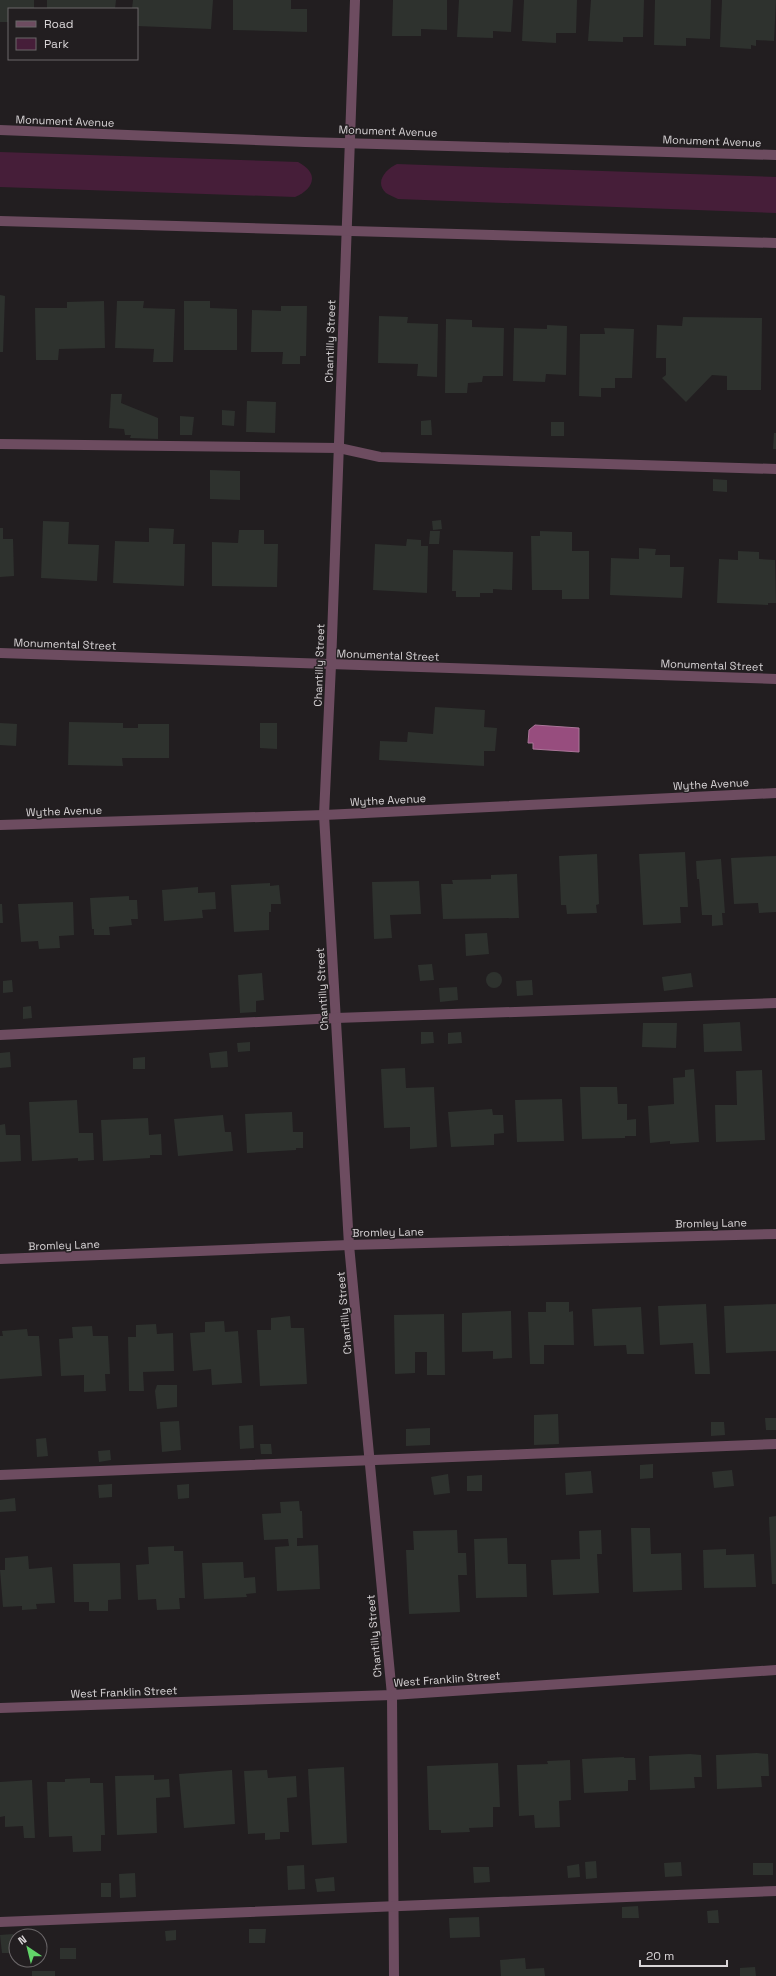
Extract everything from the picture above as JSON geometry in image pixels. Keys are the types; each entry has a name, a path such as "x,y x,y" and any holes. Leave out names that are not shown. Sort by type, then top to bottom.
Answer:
{"street":[{"name":"Chantilly Street","path":"355,0 331,665 324,815 349,1245 392,1695 394,1976"},
{"name":"Monument Avenue","path":"0,130 776,155"},
{"path":"0,221 776,242"},
{"path":"0,444 339,448 380,457 776,469"},
{"name":"Monumental Street","path":"0,653 776,679"},
{"name":"Wythe Avenue","path":"0,825 324,815 776,793"},
{"path":"0,1035 336,1018 776,1003"},
{"name":"Bromley Lane","path":"0,1259 349,1245 776,1234"},
{"path":"0,1475 370,1462 776,1444"},
{"name":"West Franklin Street","path":"0,1708 392,1695 776,1670"},
{"path":"0,1922 776,1891"}],"green space":[{"path":"0,152 298,162 305,166 309,171 312,176 312,180 307,189 295,197 0,187"},
{"path":"397,164 776,177 776,213 398,199 386,193 381,185 381,180 386,172"}],"shaded area":[{"path":"535,725 579,728 579,752 533,749 533,743 528,743 529,730"}],"building":[{"path":"0,0 34,0 34,8 8,8 8,22 0,22"},
{"path":"47,0 116,0 115,8 47,8"},
{"path":"133,0 213,0 211,29 138,26 138,8 132,8"},
{"path":"233,0 291,0 291,9 307,9 307,32 233,30"},
{"path":"393,0 447,0 447,30 421,29 421,36 392,36"},
{"path":"459,0 513,0 511,32 493,31 493,38 457,37"},
{"path":"524,0 577,0 576,33 556,33 556,43 522,41"},
{"path":"591,0 644,0 643,37 623,37 623,42 588,41"},
{"path":"655,0 711,0 710,39 686,38 686,46 654,45"},
{"path":"722,0 776,0 774,41 756,40 756,46 751,45 751,49 720,47"},
{"path":"0,295 5,296 3,352 0,352"},
{"path":"104,301 105,348 59,349 58,360 36,360 35,308 67,308 67,302"},
{"path":"117,301 144,301 143,308 175,309 173,362 153,362 154,349 115,348"},
{"path":"184,301 210,301 210,308 237,309 237,350 184,350"},
{"path":"281,306 307,306 306,356 300,356 300,364 282,364 283,352 251,352 252,310 281,311"},
{"path":"379,316 408,317 407,323 438,324 437,377 417,376 418,364 378,363"},
{"path":"683,317 762,318 761,390 727,390 727,376 712,375 686,402 662,378 666,375 666,358 656,358 657,325 682,326"},
{"path":"446,319 472,320 472,327 504,328 503,376 483,376 482,382 468,383 467,393 445,393"},
{"path":"547,325 567,326 566,375 546,374 545,382 513,381 514,328 547,329"},
{"path":"604,328 634,329 632,378 615,378 615,388 601,388 601,397 579,396 580,334 605,334"},
{"path":"111,394 122,394 121,403 158,418 158,439 130,438 131,435 125,435 124,429 109,428"},
{"path":"247,401 276,402 275,433 246,432"},
{"path":"222,410 235,411 234,426 222,425"},
{"path":"180,416 194,417 192,435 180,435"},
{"path":"431,420 432,435 421,435 421,421"},
{"path":"551,422 564,422 564,436 551,436"},
{"path":"774,433 776,433 776,449 773,449"},
{"path":"210,470 240,471 240,500 210,499"},
{"path":"713,479 727,480 727,492 713,491"},
{"path":"441,520 442,529 433,530 432,521"},
{"path":"43,521 69,522 68,544 99,545 97,581 41,578"},
{"path":"0,528 3,528 3,539 13,539 14,576 0,577"},
{"path":"149,528 174,529 173,544 185,544 184,586 113,583 115,541 149,542"},
{"path":"239,530 264,530 264,544 278,544 277,587 212,586 212,542 238,543"},
{"path":"430,531 440,531 439,544 429,544"},
{"path":"540,531 572,532 572,551 589,551 589,599 562,599 562,590 532,590 531,536 540,536"},
{"path":"407,539 421,540 421,546 428,546 427,593 373,590 375,544 406,546"},
{"path":"639,548 656,549 655,555 670,555 670,567 684,567 682,598 610,595 611,558 639,559"},
{"path":"453,550 513,552 512,590 493,589 493,593 480,593 480,597 456,597 456,591 452,591"},
{"path":"738,551 759,552 759,559 775,560 776,603 768,603 768,605 717,603 719,559 738,560"},
{"path":"435,707 485,710 484,727 497,728 495,751 484,751 484,766 379,760 380,741 407,742 408,732 433,734"},
{"path":"69,722 123,723 123,728 138,728 138,724 169,724 169,758 122,758 123,766 68,765"},
{"path":"0,723 17,724 16,746 0,745"},
{"path":"260,723 277,723 277,749 260,748"},
{"path":"685,852 688,907 680,907 681,923 643,925 639,854"},
{"path":"597,854 599,904 596,905 597,913 567,914 566,905 561,905 559,856"},
{"path":"776,856 776,912 759,913 758,903 734,904 731,858"},
{"path":"721,859 725,913 722,913 723,925 712,926 712,915 702,915 696,861"},
{"path":"517,874 519,918 443,919 441,884 453,884 452,880 491,879 491,875"},
{"path":"419,881 421,914 390,915 392,938 374,939 372,882"},
{"path":"270,883 270,886 279,885 281,904 271,904 271,912 269,912 269,930 234,932 231,885"},
{"path":"198,887 198,893 215,892 216,909 202,910 203,918 164,921 162,890"},
{"path":"129,896 129,900 137,900 138,919 131,919 132,925 109,927 110,935 94,935 94,929 92,929 90,898"},
{"path":"73,902 74,935 59,936 60,948 39,949 38,941 21,942 18,904"},
{"path":"0,904 2,904 3,923 0,923"},
{"path":"487,933 489,954 466,956 465,934"},
{"path":"432,964 434,980 420,981 418,965"},
{"path":"491,972 497,972 502,977 500,986 497,988 491,988 486,983 486,977"},
{"path":"262,973 264,1000 256,1001 256,1012 240,1013 238,975"},
{"path":"691,973 693,987 664,991 662,977"},
{"path":"12,980 13,992 3,993 3,981"},
{"path":"532,980 533,995 517,996 516,981"},
{"path":"457,987 458,1000 440,1002 439,988"},
{"path":"31,1006 32,1018 23,1019 23,1007"},
{"path":"740,1022 742,1051 704,1052 703,1024"},
{"path":"643,1023 677,1023 676,1048 642,1047"},
{"path":"421,1032 433,1032 434,1043 421,1044"},
{"path":"461,1032 462,1043 448,1044 448,1033"},
{"path":"250,1042 250,1051 238,1052 237,1043"},
{"path":"227,1051 228,1067 211,1068 209,1053"},
{"path":"10,1052 11,1067 0,1068 0,1053"},
{"path":"145,1057 145,1069 133,1069 133,1058"},
{"path":"405,1068 406,1088 434,1087 437,1147 410,1149 410,1127 384,1128 381,1069"},
{"path":"694,1069 699,1142 670,1144 670,1141 650,1143 648,1106 674,1104 673,1078 685,1077 685,1070"},
{"path":"762,1070 765,1140 716,1142 715,1105 737,1105 736,1071"},
{"path":"580,1087 617,1087 618,1104 627,1104 627,1120 636,1119 636,1136 625,1136 625,1138 582,1139"},
{"path":"562,1099 564,1141 517,1142 515,1100"},
{"path":"77,1100 79,1133 93,1133 94,1160 78,1161 78,1158 32,1161 29,1102"},
{"path":"492,1109 493,1115 503,1115 504,1133 494,1134 494,1145 451,1147 448,1112"},
{"path":"292,1112 293,1132 303,1132 303,1148 296,1148 296,1150 247,1153 245,1114"},
{"path":"223,1115 225,1132 231,1132 233,1151 178,1156 174,1119"},
{"path":"148,1118 149,1135 161,1134 162,1155 150,1155 150,1158 103,1161 101,1120"},
{"path":"5,1124 6,1135 20,1135 21,1161 0,1162 0,1125"},
{"path":"546,1302 569,1302 569,1312 573,1311 574,1345 544,1345 544,1364 530,1364 528,1312 546,1312"},
{"path":"706,1304 710,1374 695,1374 693,1343 660,1345 658,1306"},
{"path":"776,1304 776,1351 726,1353 724,1306"},
{"path":"641,1307 644,1354 627,1354 626,1345 594,1346 592,1309"},
{"path":"511,1311 512,1358 493,1359 493,1351 462,1352 462,1313"},
{"path":"444,1314 445,1375 427,1375 427,1352 415,1352 415,1373 395,1374 394,1315"},
{"path":"290,1316 291,1328 304,1328 307,1384 260,1386 257,1330 271,1330 271,1318"},
{"path":"224,1321 225,1332 238,1331 242,1383 212,1385 211,1369 193,1371 190,1333 205,1332 205,1322"},
{"path":"156,1324 157,1334 173,1333 174,1371 143,1372 144,1391 129,1391 128,1337 136,1337 136,1325"},
{"path":"92,1326 93,1336 108,1336 110,1374 105,1374 106,1391 84,1392 84,1375 61,1376 59,1339 73,1338 72,1327"},
{"path":"27,1329 28,1336 39,1336 42,1376 0,1379 0,1336 3,1336 2,1331"},
{"path":"157,1385 177,1385 177,1407 157,1409 155,1391"},
{"path":"558,1414 559,1444 534,1445 534,1415"},
{"path":"765,1418 776,1418 776,1430 766,1430"},
{"path":"179,1421 181,1450 162,1452 160,1422"},
{"path":"711,1422 724,1422 725,1435 711,1436"},
{"path":"253,1425 254,1448 240,1449 239,1426"},
{"path":"430,1428 430,1445 406,1446 406,1429"},
{"path":"46,1438 48,1456 37,1457 36,1439"},
{"path":"260,1444 271,1444 272,1454 261,1454"},
{"path":"110,1450 111,1460 99,1462 98,1451"},
{"path":"653,1464 653,1478 640,1479 640,1465"},
{"path":"732,1470 734,1486 714,1488 712,1472"},
{"path":"591,1471 593,1493 566,1495 565,1473"},
{"path":"448,1474 450,1493 434,1495 431,1477"},
{"path":"482,1475 482,1491 467,1491 467,1476"},
{"path":"112,1484 112,1497 99,1498 98,1485"},
{"path":"189,1484 189,1498 178,1499 177,1485"},
{"path":"15,1498 16,1511 0,1512 0,1500"},
{"path":"299,1501 300,1511 302,1511 303,1538 297,1538 297,1546 318,1545 320,1589 277,1591 275,1547 289,1546 288,1539 264,1540 262,1514 281,1513 280,1502"},
{"path":"776,1516 776,1584 772,1584 769,1517"},
{"path":"631,1528 650,1528 651,1554 681,1553 682,1590 633,1592"},
{"path":"457,1530 458,1553 466,1553 467,1575 458,1575 460,1612 409,1614 406,1550 414,1550 413,1531"},
{"path":"601,1530 602,1554 597,1554 599,1593 553,1595 551,1560 580,1559 579,1531"},
{"path":"507,1538 508,1564 526,1564 527,1597 476,1598 474,1539"},
{"path":"174,1546 174,1551 183,1551 185,1598 179,1598 180,1609 157,1610 156,1599 138,1600 136,1565 149,1564 148,1547"},
{"path":"726,1549 726,1555 754,1554 756,1587 704,1588 703,1550"},
{"path":"28,1556 29,1569 52,1567 55,1603 36,1604 37,1609 22,1610 22,1606 3,1607 0,1570 5,1570 5,1558"},
{"path":"243,1562 244,1578 255,1577 256,1593 246,1594 247,1597 204,1599 202,1563"},
{"path":"120,1563 121,1599 108,1600 108,1611 89,1611 89,1602 74,1602 73,1564"},
{"path":"757,1753 768,1754 769,1776 761,1776 762,1787 717,1789 716,1755"},
{"path":"690,1754 701,1755 702,1777 694,1777 695,1788 650,1790 649,1756"},
{"path":"624,1757 635,1758 636,1780 628,1780 628,1791 584,1793 582,1759"},
{"path":"570,1760 571,1800 559,1801 560,1827 535,1828 534,1815 519,1816 517,1765 548,1764 547,1761"},
{"path":"498,1763 500,1807 493,1807 493,1827 469,1828 470,1832 441,1833 441,1830 429,1830 427,1766"},
{"path":"344,1767 347,1843 312,1845 308,1769"},
{"path":"232,1770 235,1824 184,1828 179,1774"},
{"path":"267,1770 268,1778 296,1776 297,1797 287,1798 289,1832 280,1832 280,1839 265,1840 265,1833 248,1834 244,1771"},
{"path":"154,1775 154,1780 169,1779 170,1797 156,1798 157,1833 117,1835 115,1776"},
{"path":"90,1778 90,1783 103,1783 105,1835 101,1835 101,1851 73,1852 72,1836 49,1837 47,1782 65,1782 65,1779"},
{"path":"32,1780 35,1838 24,1838 23,1826 5,1827 5,1816 0,1817 0,1782"},
{"path":"596,1861 597,1878 586,1879 585,1862"},
{"path":"681,1862 682,1876 665,1877 664,1863"},
{"path":"753,1863 773,1863 773,1875 753,1875"},
{"path":"579,1864 580,1877 568,1878 567,1866"},
{"path":"304,1865 305,1889 288,1890 287,1866"},
{"path":"473,1867 489,1867 490,1882 474,1883"},
{"path":"135,1873 136,1897 120,1898 119,1874"},
{"path":"334,1877 335,1891 317,1892 315,1879"},
{"path":"101,1883 111,1883 111,1897 101,1897"},
{"path":"638,1906 639,1918 622,1918 622,1907"},
{"path":"718,1910 719,1923 708,1923 707,1911"},
{"path":"479,1917 480,1937 450,1938 449,1918"},
{"path":"249,1929 266,1929 265,1943 249,1943"},
{"path":"176,1930 176,1940 166,1941 165,1931"},
{"path":"8,1934 8,1953 2,1953 0,1935"},
{"path":"60,1948 76,1948 76,1959 60,1959"},
{"path":"525,1958 526,1969 544,1968 545,1976 501,1976 500,1960"},
{"path":"755,1967 756,1976 740,1976 740,1968"},
{"path":"32,1971 55,1971 55,1976 32,1976"}]}
